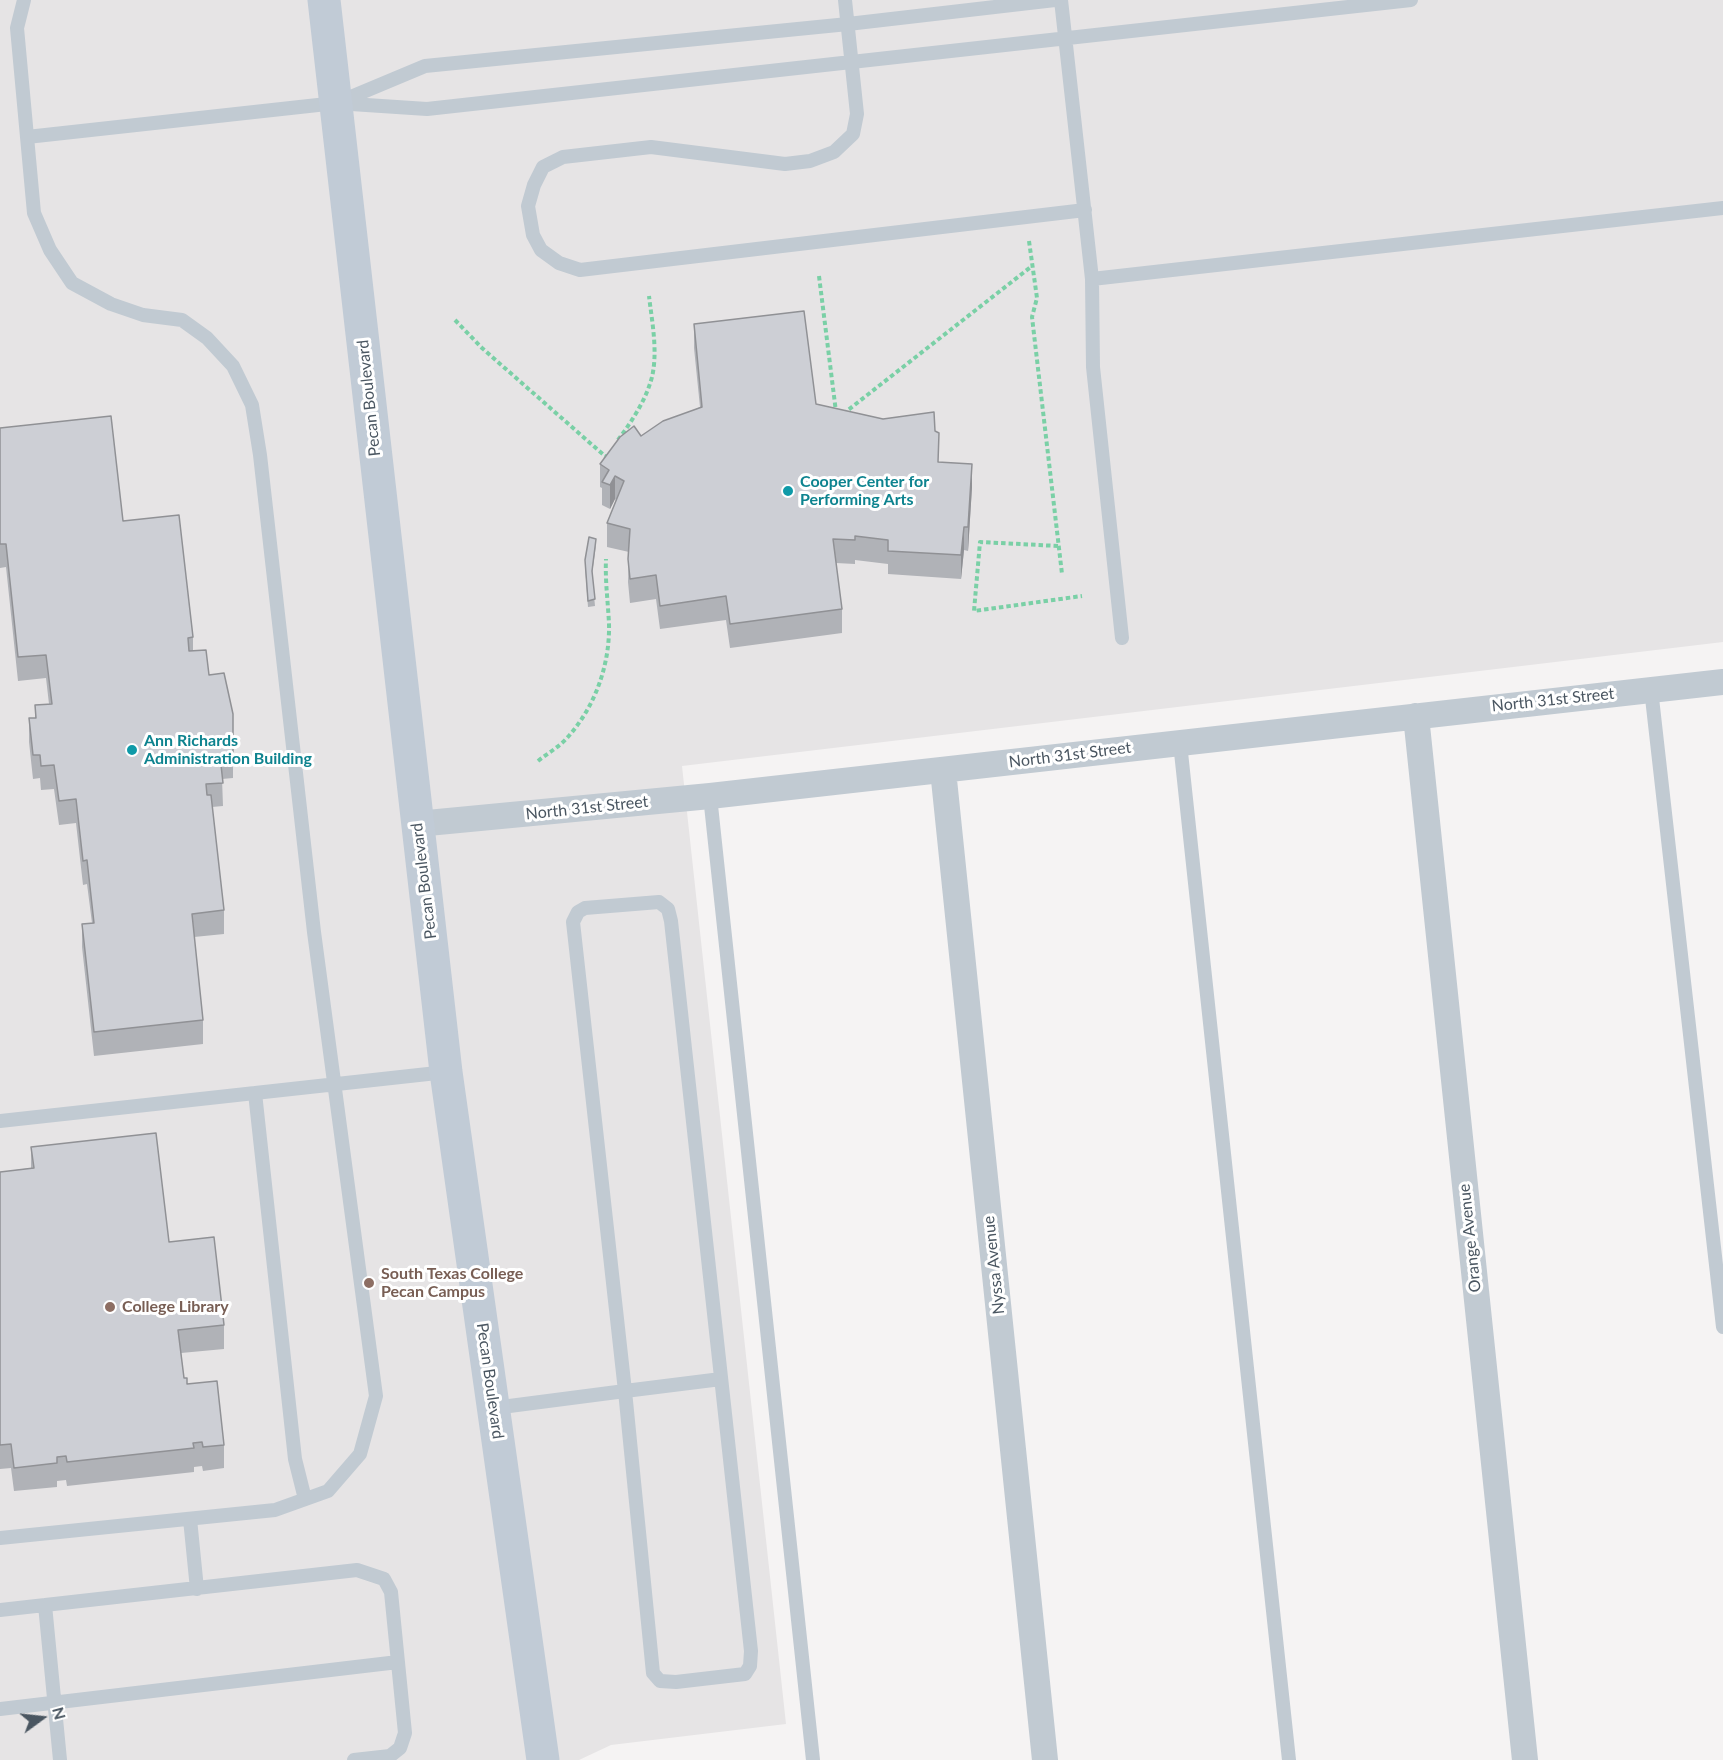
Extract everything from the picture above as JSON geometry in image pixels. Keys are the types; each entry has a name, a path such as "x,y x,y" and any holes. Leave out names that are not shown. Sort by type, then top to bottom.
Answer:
{"main road":[{"name":"Pecan Boulevard","path":"324,0 446,1072 543,1760"}],"street":[{"name":"North 31st Street","path":"417,824 710,796 1723,682"},
{"name":"Orange Avenue","path":"1416,716 1525,1760"},
{"name":"Nyssa Avenue","path":"943,770 1045,1760"}],"lane":[{"path":"0,1538 275,1510 328,1491 360,1454 376,1396 314,932 260,455 252,405 233,366 207,338 182,320 143,315 111,304 72,283 50,250 34,213 17,28 24,0"},
{"path":"845,0 857,114 853,134 834,152 810,161 785,164 651,147 563,157 543,167 534,185 528,206 533,235 541,250 559,263 579,270 1085,210"},
{"path":"336,103 425,66 848,24 1055,0"},
{"path":"1061,0 1092,279 1093,366 1122,639"},
{"path":"27,137 336,103 427,109 1411,0"},
{"path":"1092,279 1723,208"},
{"path":"1651,689 1723,1327"},
{"path":"1180,743 1289,1760"},
{"path":"710,796 813,1760"},
{"path":"659,902 668,909 671,921 751,1651 750,1666 745,1674 687,1681 660,1681 653,1673 625,1390 573,922 578,912 585,908 659,902"},
{"path":"0,1120 446,1072"},
{"path":"255,1093 295,1459 305,1499"},
{"path":"494,1408 721,1379"},
{"path":"190,1519 197,1588"},
{"path":"0,1610 357,1570 384,1579 391,1592 405,1733 400,1748 390,1756 354,1760"},
{"path":"45,1605 60,1760"},
{"path":"0,1709 398,1662"}],"path":[{"path":"1026,217 1037,298 1032,317 1062,574"},
{"path":"819,276 837,420 1032,266"},
{"path":"455,320 482,348 606,457 635,416 652,377 654,344 649,296"},
{"path":"1058,546 980,542 974,611 1082,596"},
{"path":"538,761 566,739 585,715 598,689 606,659 609,624 605,584 606,559"}],"shaded area":[{"name":"South Texas College Pecan Campus","path":"0,0 1723,0 1723,642 682,766 786,1724 611,1745 579,1760 0,1760"}],"building":[{"name":"Cooper Center for Performing Arts","path":"804,311 816,404 883,419 934,412 935,431 939,433 938,462 972,464 968,527 964,527 961,555 888,551 888,540 855,536 855,540 833,539 842,609 730,624 726,596 660,606 656,575 630,579 628,559 630,529 607,523 624,481 615,476 610,485 602,482 609,470 600,464 620,437 634,426 641,436 663,421 702,407 694,324"},
{"name":"Ann Richards Administration Building","path":"111,416 123,521 179,515 193,637 188,638 189,651 206,650 209,675 224,673 233,714 233,754 220,756 223,783 206,784 207,795 211,795 224,910 192,914 203,1020 94,1032 82,924 94,923 87,860 83,861 76,799 59,801 54,765 41,766 40,755 33,755 29,718 36,718 35,705 52,704 46,655 18,657 6,544 0,544 0,428"},
{"path":"589,537 596,539 592,571 595,599 588,601 585,560"},
{"name":"College Library","path":"156,1133 169,1242 214,1237 224,1325 178,1330 184,1378 187,1378 187,1384 217,1381 224,1445 203,1447 202,1442 193,1443 194,1448 67,1462 66,1456 57,1457 57,1463 14,1468 11,1444 0,1445 0,1172 34,1168 31,1147"}],"place":[{"name":"Cooper Center for Performing Arts","path":"788,491"},
{"name":"Ann Richards Administration Building","path":"132,750"},
{"name":"South Texas College Pecan Campus","path":"369,1283"},
{"name":"College Library","path":"110,1307"}]}
